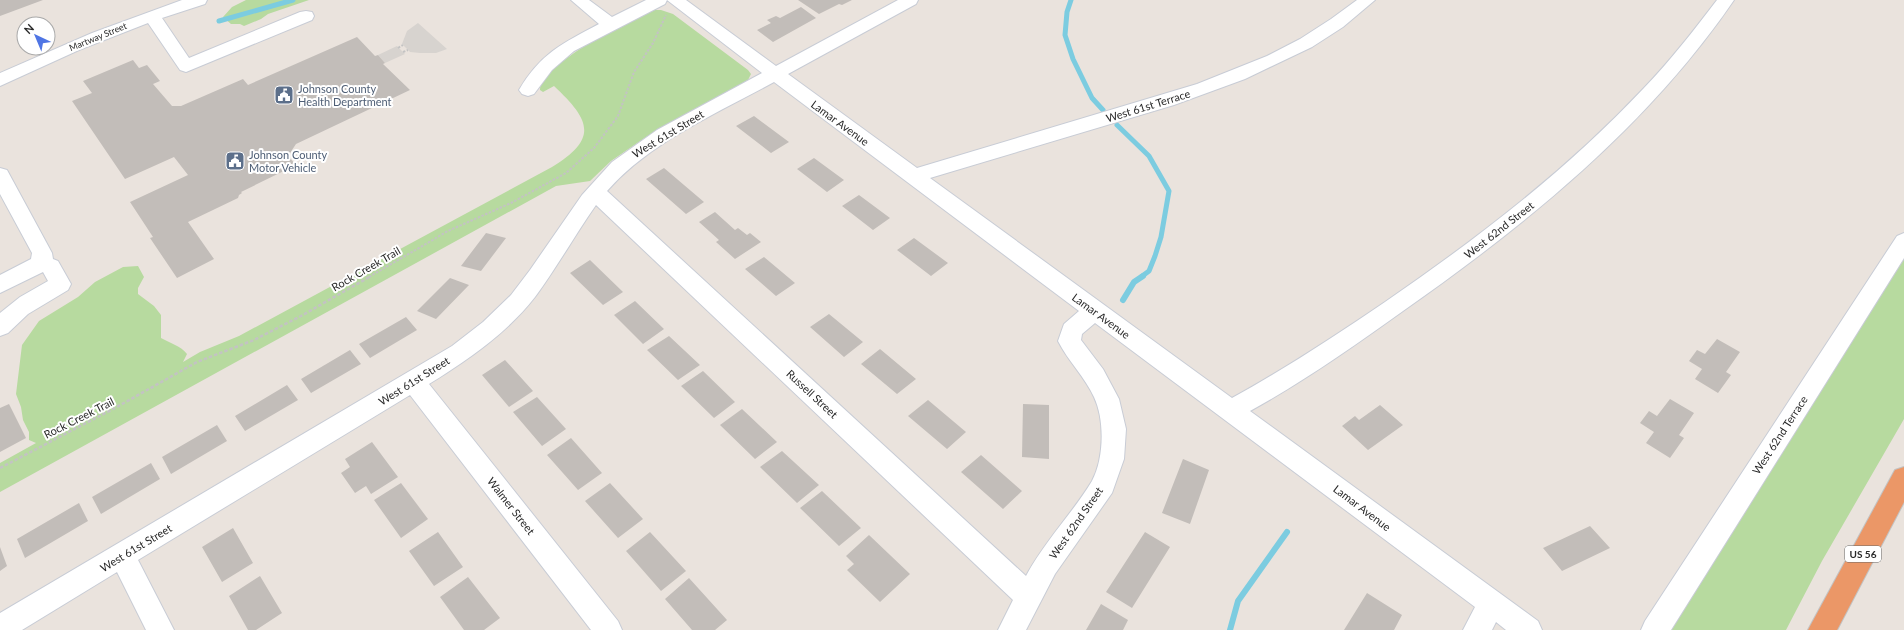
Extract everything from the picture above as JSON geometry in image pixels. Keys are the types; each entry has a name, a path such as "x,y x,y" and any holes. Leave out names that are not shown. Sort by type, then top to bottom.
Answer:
{"highway":[{"name":"US 56","path":"1822,630 1904,478"}],"street":[{"name":"Martway Street","path":"0,80 50,56 152,16 171,4 199,0"},
{"path":"579,0 610,24"},
{"name":"West 61st Street","path":"0,628 414,382 470,345 517,303 552,256 595,192 618,168 643,148 774,74 910,0"},
{"name":"West 61st Terrace","path":"913,176 1171,100 1223,82 1292,50 1325,31 1367,0"},
{"name":"West 62nd Street","path":"1230,410 1258,396 1342,342 1432,281 1526,210 1576,166 1659,83 1726,0"},
{"path":"528,90 538,73 555,56 568,47 610,24 670,2"},
{"name":"Lamar Avenue","path":"670,2 774,74 1094,312 1230,410 1528,630"},
{"path":"152,16 186,66 306,16"},
{"path":"0,175 42,253 42,263"},
{"name":"Russell Street","path":"595,192 1028,596"},
{"name":"West 62nd Terrace","path":"1655,630 1904,241"},
{"path":"0,285 42,263"},
{"path":"2,320 28,302 60,284 51,267 42,263"},
{"name":"West 62nd Street","path":"1012,630 1028,596 1062,540 1103,485 1112,459 1114,429 1107,399 1095,376 1069,341 1072,330 1094,312"},
{"name":"Walmer Street","path":"414,382 608,630"},
{"path":"122,556 160,630"},
{"path":"1477,630 1491,604"}],"path":[{"name":"Rock Creek Trail","path":"0,468 115,408 197,362 254,340 301,316 448,231 511,203 566,172 594,148 618,116 634,72 653,43 667,16 670,2"},
{"path":"398,48 403,46"},
{"path":"403,52 408,50"}],"green space":[{"path":"246,0 309,0 268,14 261,19 244,26 240,24 231,24 223,17 232,7"},
{"path":"654,10 661,10 673,14 748,70 751,74 748,80 646,137 611,161 590,181 556,186 0,492 0,463 36,443 29,440 29,432 23,420 21,407 16,394 22,345 39,321 78,297 95,282 123,267 138,266 144,277 138,288 138,294 154,306 161,315 161,338 179,347 187,354 183,362 200,352 239,336 552,167 567,157 577,147 583,137 584,128 581,118 575,108 554,86 543,92 540,90 544,79 570,56 608,32"},
{"path":"1904,256 1904,419 1822,561 1786,630 1670,630"}],"shaded area":[{"path":"418,23 447,49 436,53 410,52 402,44 407,31"},
{"path":"397,46 405,54 385,63 378,55"}],"building":[{"path":"0,0 43,0 0,16"},
{"path":"798,0 852,0 842,5 839,4 819,14"},
{"path":"801,7 816,18 773,42 757,30 771,23 767,20 776,16 780,18"},
{"name":"Johnson County Motor Vehicle","path":"357,37 375,56 378,55 385,63 383,64 410,90 296,144 288,156 296,165 241,192 242,193 238,198 188,222 214,259 177,278 150,238 153,237 130,202 188,175 174,157 125,179 72,101 92,93 83,81 133,60 139,68 147,65 160,81 153,84 172,106 181,106 243,79 248,85"},
{"path":"754,116 789,142 771,153 736,126"},
{"path":"814,158 844,180 827,192 797,169"},
{"path":"664,168 704,202 686,214 646,179"},
{"path":"859,195 890,218 873,230 842,206"},
{"path":"715,212 735,230 738,228 747,235 750,233 761,242 735,259 716,242 719,240 699,222"},
{"path":"486,233 506,238 481,271 461,266"},
{"path":"914,238 948,263 931,276 897,250"},
{"path":"764,257 795,283 776,296 745,269"},
{"path":"590,260 623,292 603,305 570,273"},
{"path":"450,278 469,285 436,319 417,311"},
{"path":"635,301 664,329 643,344 614,315"},
{"path":"829,314 863,342 844,357 810,327"},
{"path":"406,317 417,330 370,358 359,344"},
{"path":"669,336 700,365 678,380 647,350"},
{"path":"1717,339 1740,352 1726,372 1731,375 1718,393 1695,379 1702,369 1689,361 1697,350 1705,354"},
{"path":"880,349 916,379 897,394 861,364"},
{"path":"350,350 361,364 311,393 301,379"},
{"path":"505,360 533,391 509,407 482,375"},
{"path":"703,371 735,402 714,418 681,386"},
{"path":"287,385 298,400 245,431 235,416"},
{"path":"537,397 566,429 542,446 513,412"},
{"path":"1670,399 1694,413 1679,435 1684,438 1670,458 1646,443 1654,432 1640,423 1649,411 1657,416"},
{"path":"928,400 966,432 947,449 908,416"},
{"path":"9,404 26,438 0,452 0,408"},
{"path":"1023,404 1049,405 1049,459 1022,457"},
{"path":"1380,405 1403,425 1368,450 1342,426 1355,416 1359,420"},
{"path":"742,409 777,442 755,459 720,425"},
{"path":"217,425 227,441 171,474 162,457"},
{"path":"571,438 602,473 578,490 547,455"},
{"path":"372,442 398,477 371,494 366,486 355,493 341,473 350,467 345,459"},
{"path":"782,451 819,485 797,503 760,467"},
{"path":"981,455 1022,491 1003,509 961,472"},
{"path":"1183,459 1209,470 1190,524 1162,513"},
{"path":"151,463 160,479 101,514 92,497"},
{"path":"401,483 428,519 401,538 374,500"},
{"path":"610,483 643,519 618,538 585,501"},
{"path":"822,491 861,528 839,546 800,508"},
{"path":"79,503 88,521 25,558 17,539"},
{"path":"1590,526 1610,548 1562,571 1543,548"},
{"path":"233,528 253,563 222,582 202,547"},
{"path":"438,532 463,567 434,586 409,551"},
{"path":"650,532 686,571 661,591 626,551"},
{"path":"1145,532 1170,547 1132,608 1106,592"},
{"path":"869,535 910,574 880,602 847,570 854,564 846,556"},
{"path":"0,547 7,566 0,571"},
{"path":"260,576 282,613 256,630 248,630 229,596"},
{"path":"468,577 500,618 484,630 464,630 440,597"},
{"path":"689,578 727,620 715,630 692,630 665,599"},
{"path":"1367,593 1402,615 1394,630 1344,630"},
{"path":"1101,604 1128,620 1123,630 1086,630"}],"waterway":[{"path":"219,21 293,0"},
{"path":"1071,0 1067,12 1065,35 1073,59 1092,98 1103,110"},
{"path":"1117,125 1149,156 1169,191 1161,237 1155,256 1149,271 1141,277"},
{"path":"1123,300 1134,282 1143,276"},
{"path":"1230,630 1238,601 1287,532"}],"place":[{"name":"Johnson County Health Department","path":"284,95"},
{"name":"Johnson County Motor Vehicle","path":"235,161"}]}
